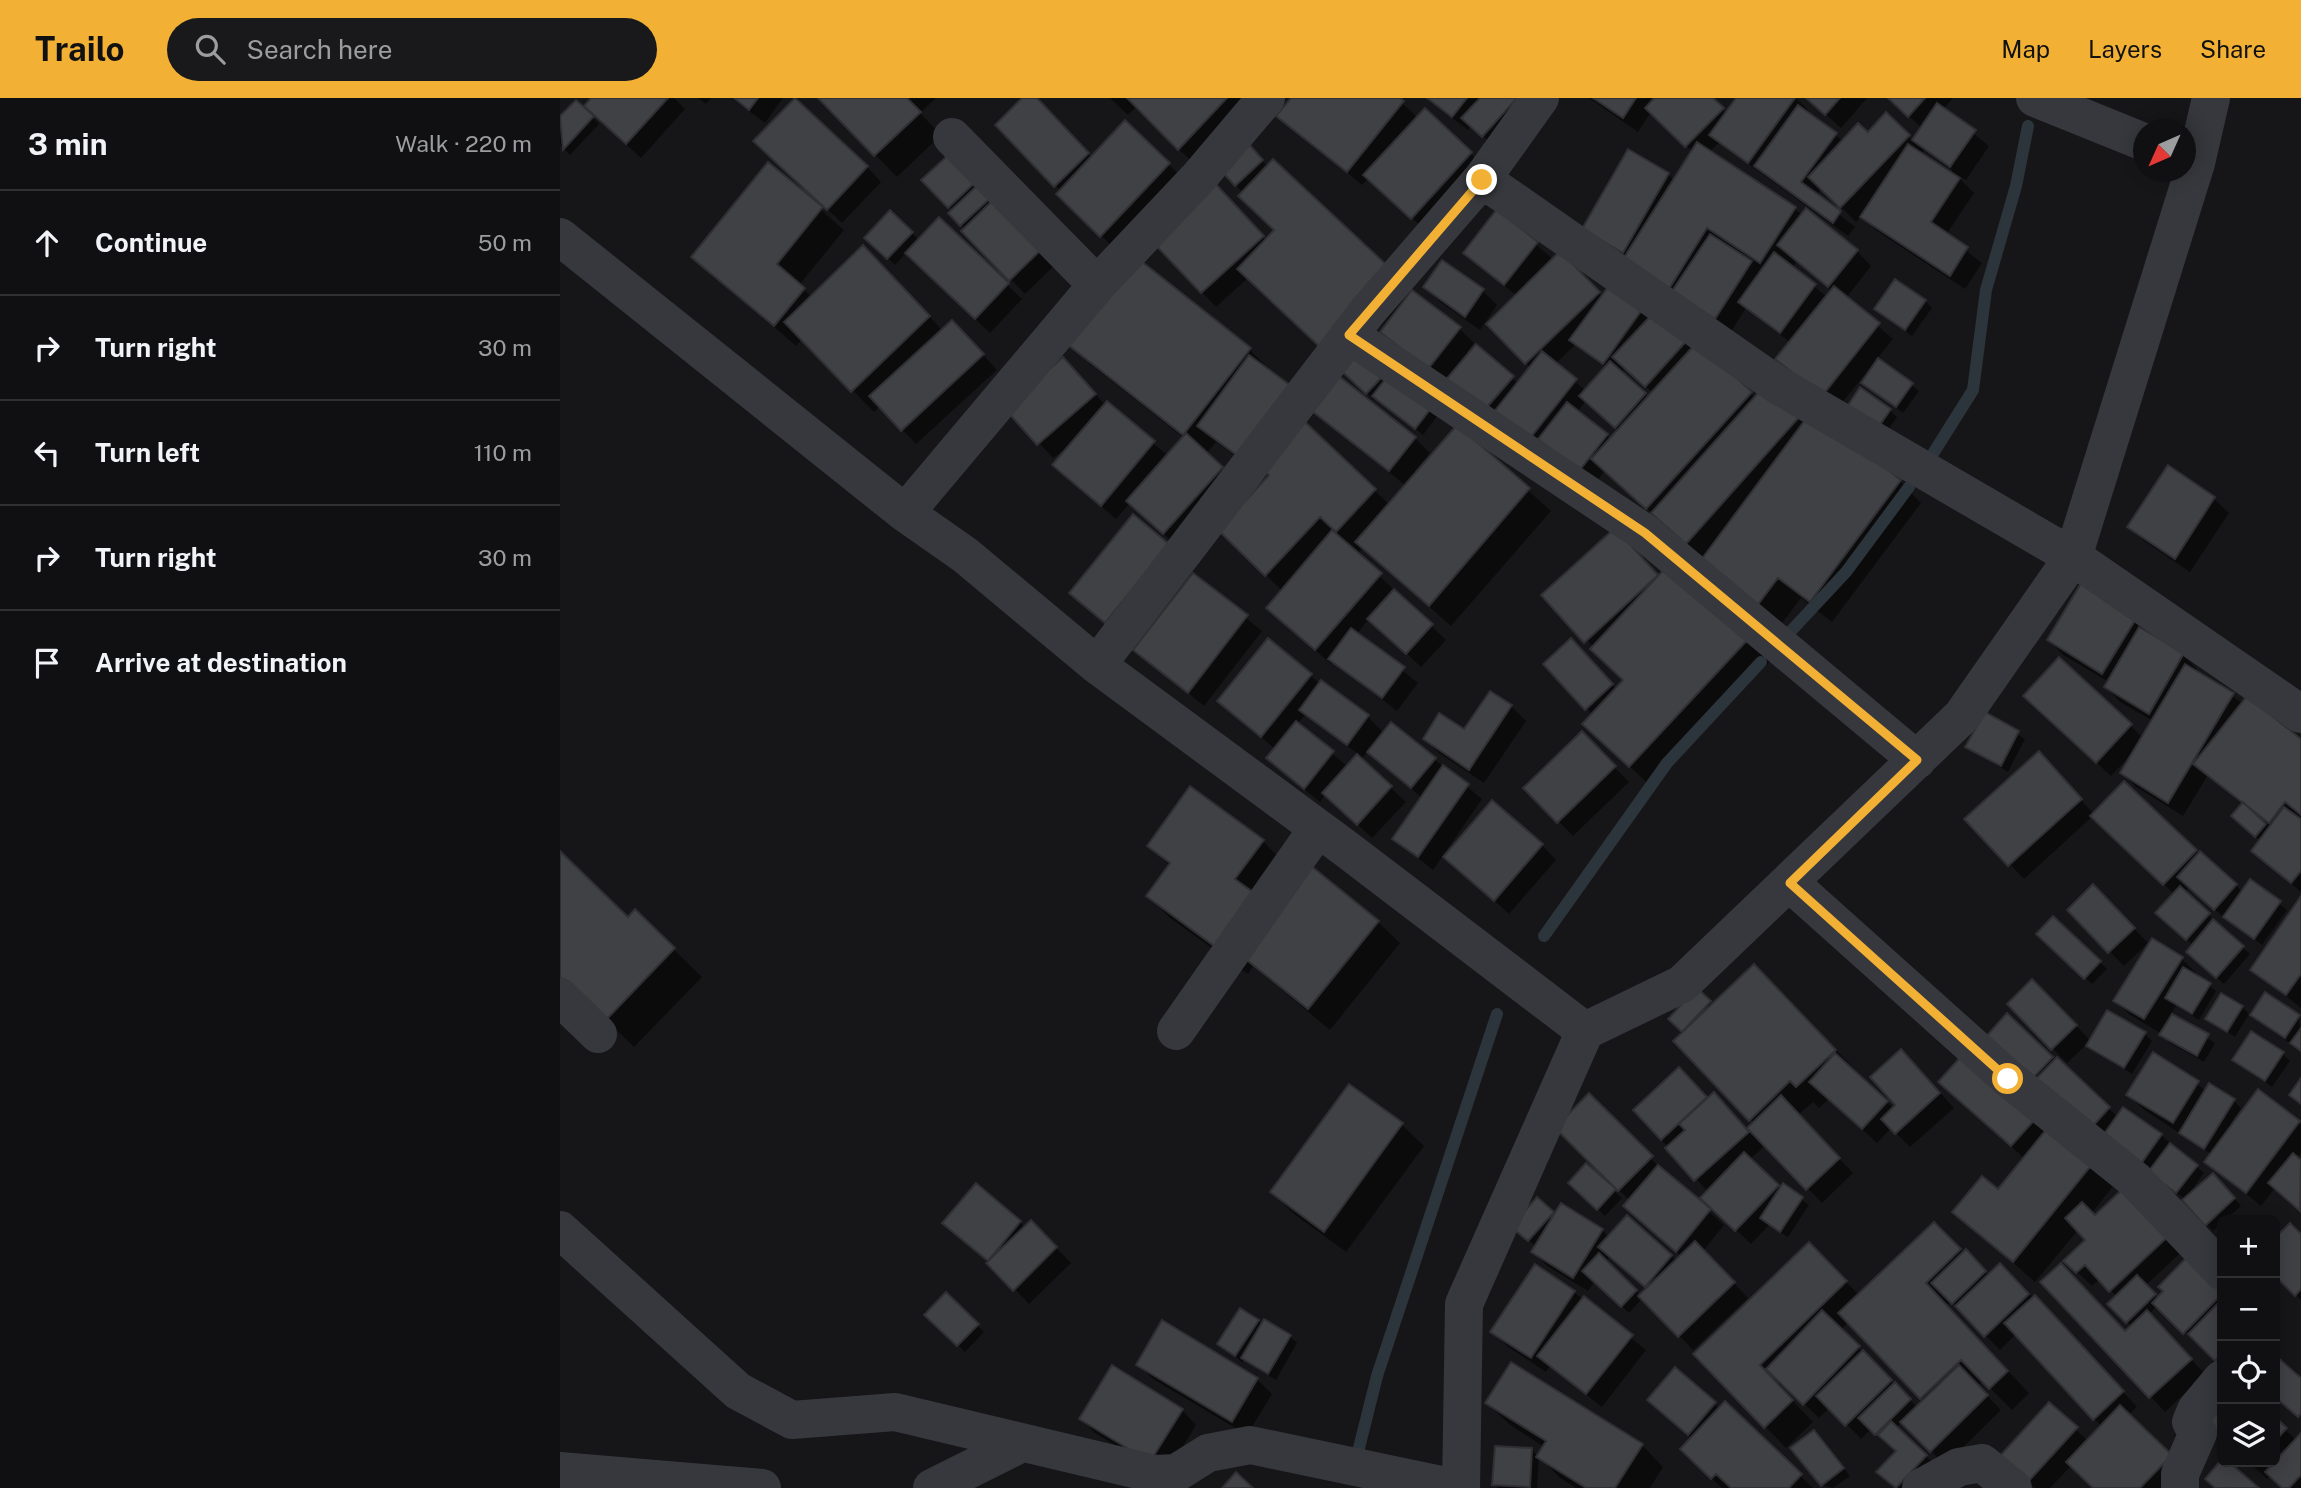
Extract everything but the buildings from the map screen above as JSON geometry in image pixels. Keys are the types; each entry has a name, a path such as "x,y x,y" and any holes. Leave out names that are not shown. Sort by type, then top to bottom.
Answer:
{"street":[{"path":"905,513 1097,285 1199,177 1266,98"},
{"path":"1097,665 1349,335 1482,180 1540,98"},
{"path":"2035,98 2133,138"},
{"path":"2196,145 2211,98"},
{"path":"953,137 1097,285"},
{"path":"1482,180 1776,384 2073,556 2301,714"},
{"path":"560,1230 738,1391 792,1420 895,1412 1154,1474 1176,1473 1208,1453 1250,1445 1459,1488 1464,1304 1585,1031 1682,984 1962,716 2073,556 2185,182"},
{"path":"560,237 905,513 965,555 1097,665 1318,828 1585,1031"},
{"path":"1349,335 1645,533 1917,760"},
{"path":"1176,1031 1318,828"},
{"path":"1790,883 2008,1079 2135,1180 2217,1265"},
{"path":"560,997 598,1034"},
{"path":"2180,1488 2180,1474 2198,1433 2191,1422 2196,1410 2217,1384"},
{"path":"932,1488 1022,1443"},
{"path":"1921,1488 1959,1467 1982,1463 2013,1488"},
{"path":"560,1471 762,1488"}],"waterway":[{"path":"1934,452 1973,390 1986,290 2016,186 2028,126"},
{"path":"1791,631 1846,572 1909,487"},
{"path":"1544,936 1667,763 1761,662"},
{"path":"1359,1448 1377,1376 1497,1014"}],"route":[{"path":"1482,180 1349,335 1645,533 1917,760 1790,883 2008,1079"}]}
